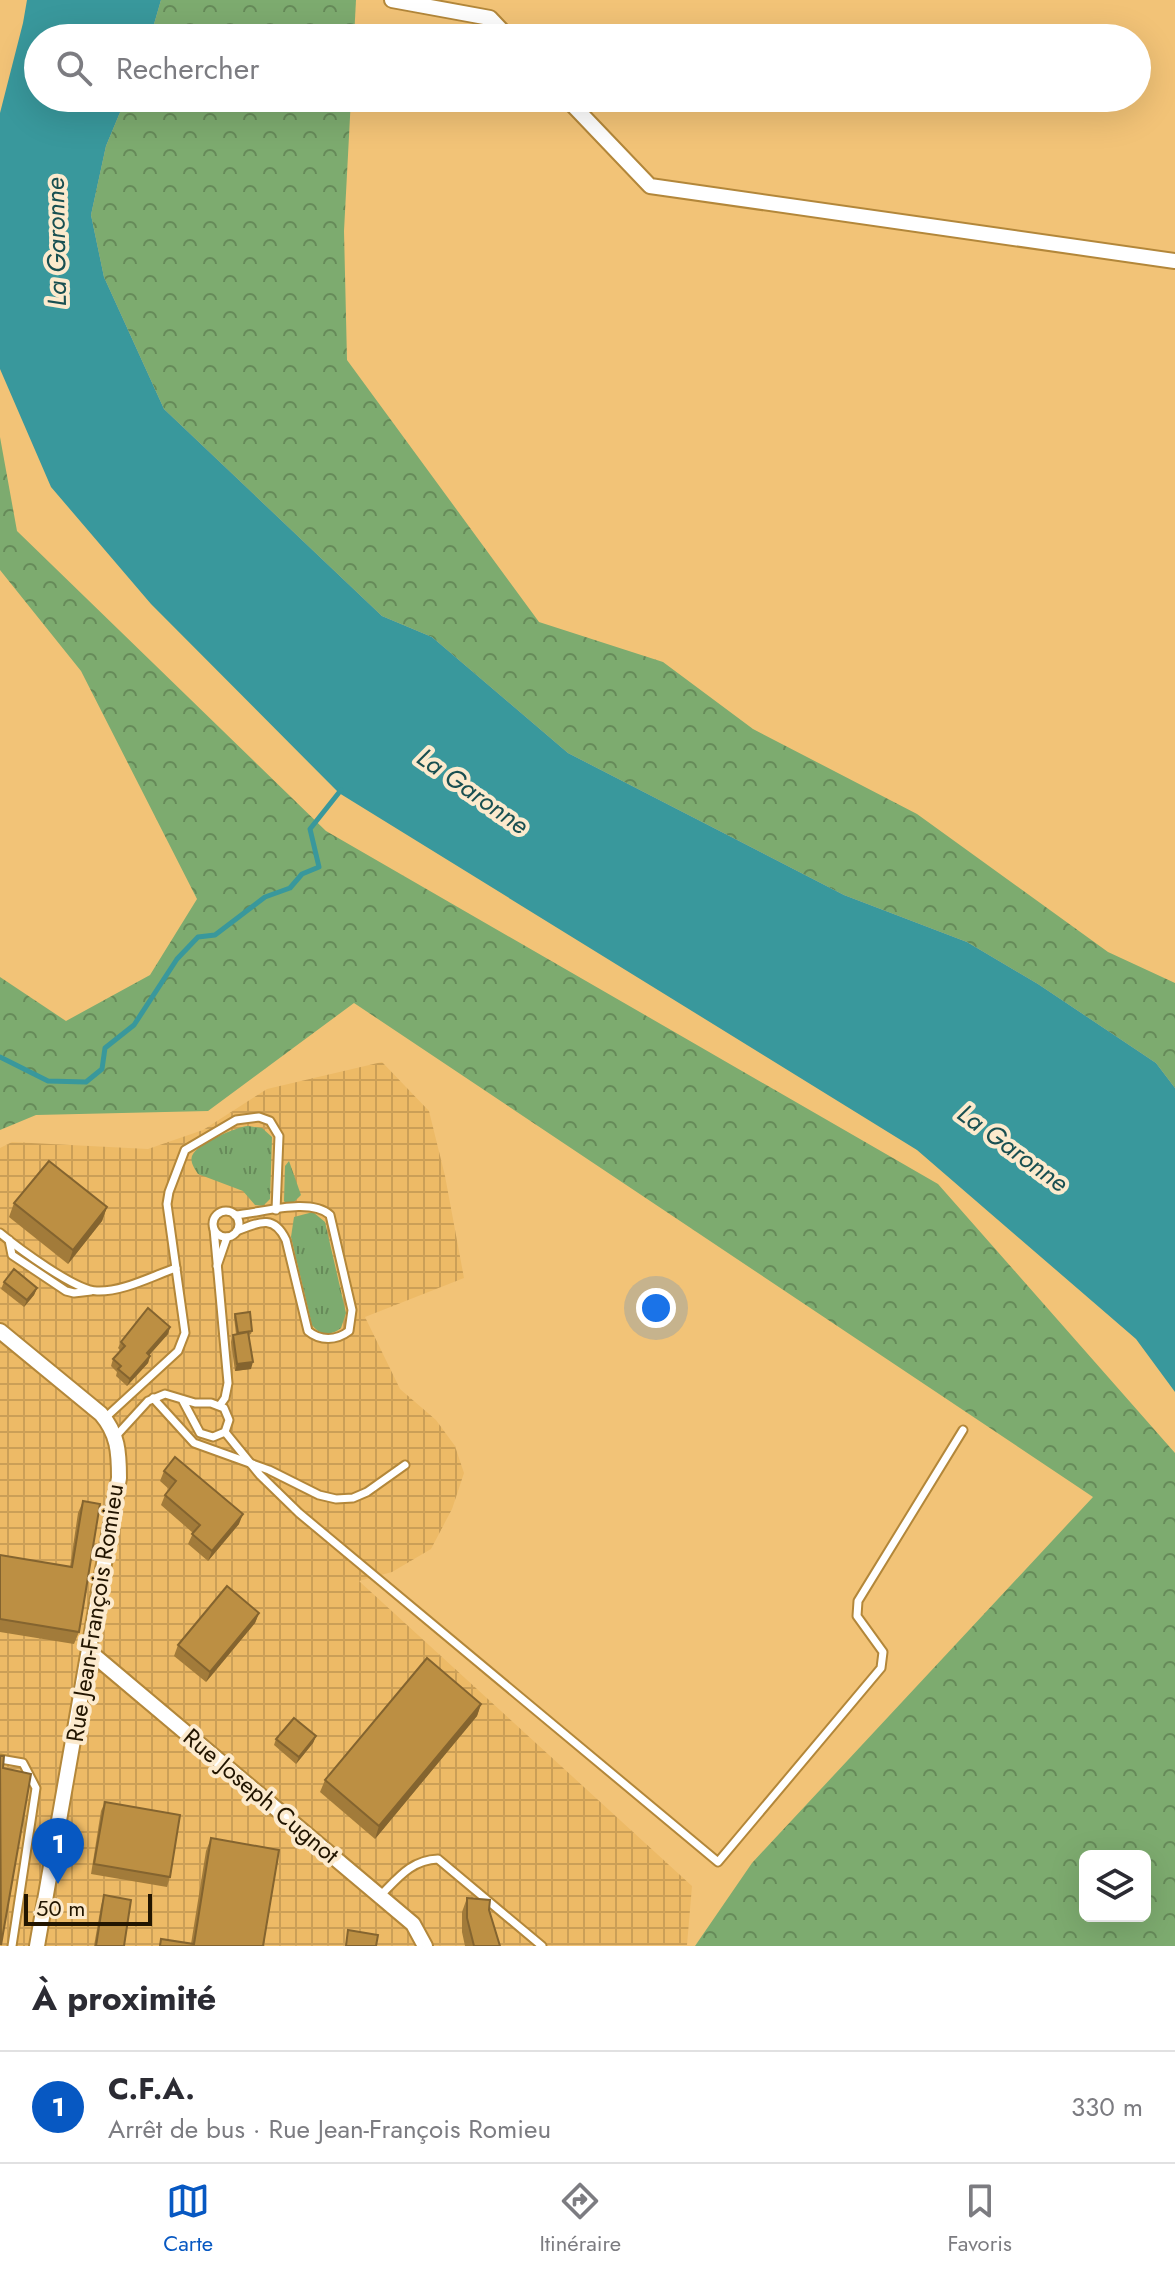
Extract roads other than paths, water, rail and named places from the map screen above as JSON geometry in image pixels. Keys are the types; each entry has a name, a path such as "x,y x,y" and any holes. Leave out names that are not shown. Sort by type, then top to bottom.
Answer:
{"street":[{"path":"392,0 490,18 496,24"},
{"path":"579,112 650,186 1175,261"},
{"name":"Rue Jean-François Romieu","path":"0,1331 105,1418 116,1436 119,1450 119,1478 37,1946"},
{"name":"Rue Joseph Cugnot","path":"90,1652 413,1924 425,1946"}],"lane":[{"path":"105,1418 181,1345 185,1333 167,1204 185,1150 242,1117 266,1119 279,1136 276,1210"},
{"path":"214,1229 222,1237 227,1237 262,1222 280,1228 288,1249 305,1326 313,1335 319,1338 343,1335 351,1327 352,1310 330,1215 310,1206 219,1214 213,1223 228,1383 220,1405"},
{"path":"235,1215 239,1226 237,1231"},
{"path":"0,1233 22,1251 91,1291 112,1290 176,1268"},
{"path":"217,1268 227,1237"},
{"path":"116,1436 153,1398 165,1394 183,1401 220,1405 228,1413 225,1432 213,1437 200,1433 183,1401"},
{"path":"153,1398 194,1443 250,1463 319,1495 336,1499 353,1498 367,1492 405,1465"},
{"path":"225,1432 250,1463 299,1513 718,1862 881,1668 883,1652 857,1616 858,1601 963,1430"},
{"path":"0,1759 23,1763 36,1788 12,1946"},
{"path":"380,1896 406,1869 416,1863 438,1859 542,1946"}],"water":[{"name":"La Garonne","path":"27,0 161,0 154,24 24,24 24,112 120,112 106,146 91,215 104,277 164,409 382,616 432,637 568,753 844,895 967,942 1038,984 1156,1063 1175,1088 1175,1392 1136,1339 917,1150 339,793 151,604 51,487 0,369 0,113"}],"waterway":[{"path":"0,1057 48,1081 86,1082 102,1069 105,1048 134,1025 177,959 198,937 215,935 265,897 290,888 302,874 319,867 310,829 341,790"}],"place":[{"name":"C.F.A.","path":"58,1884"}]}
